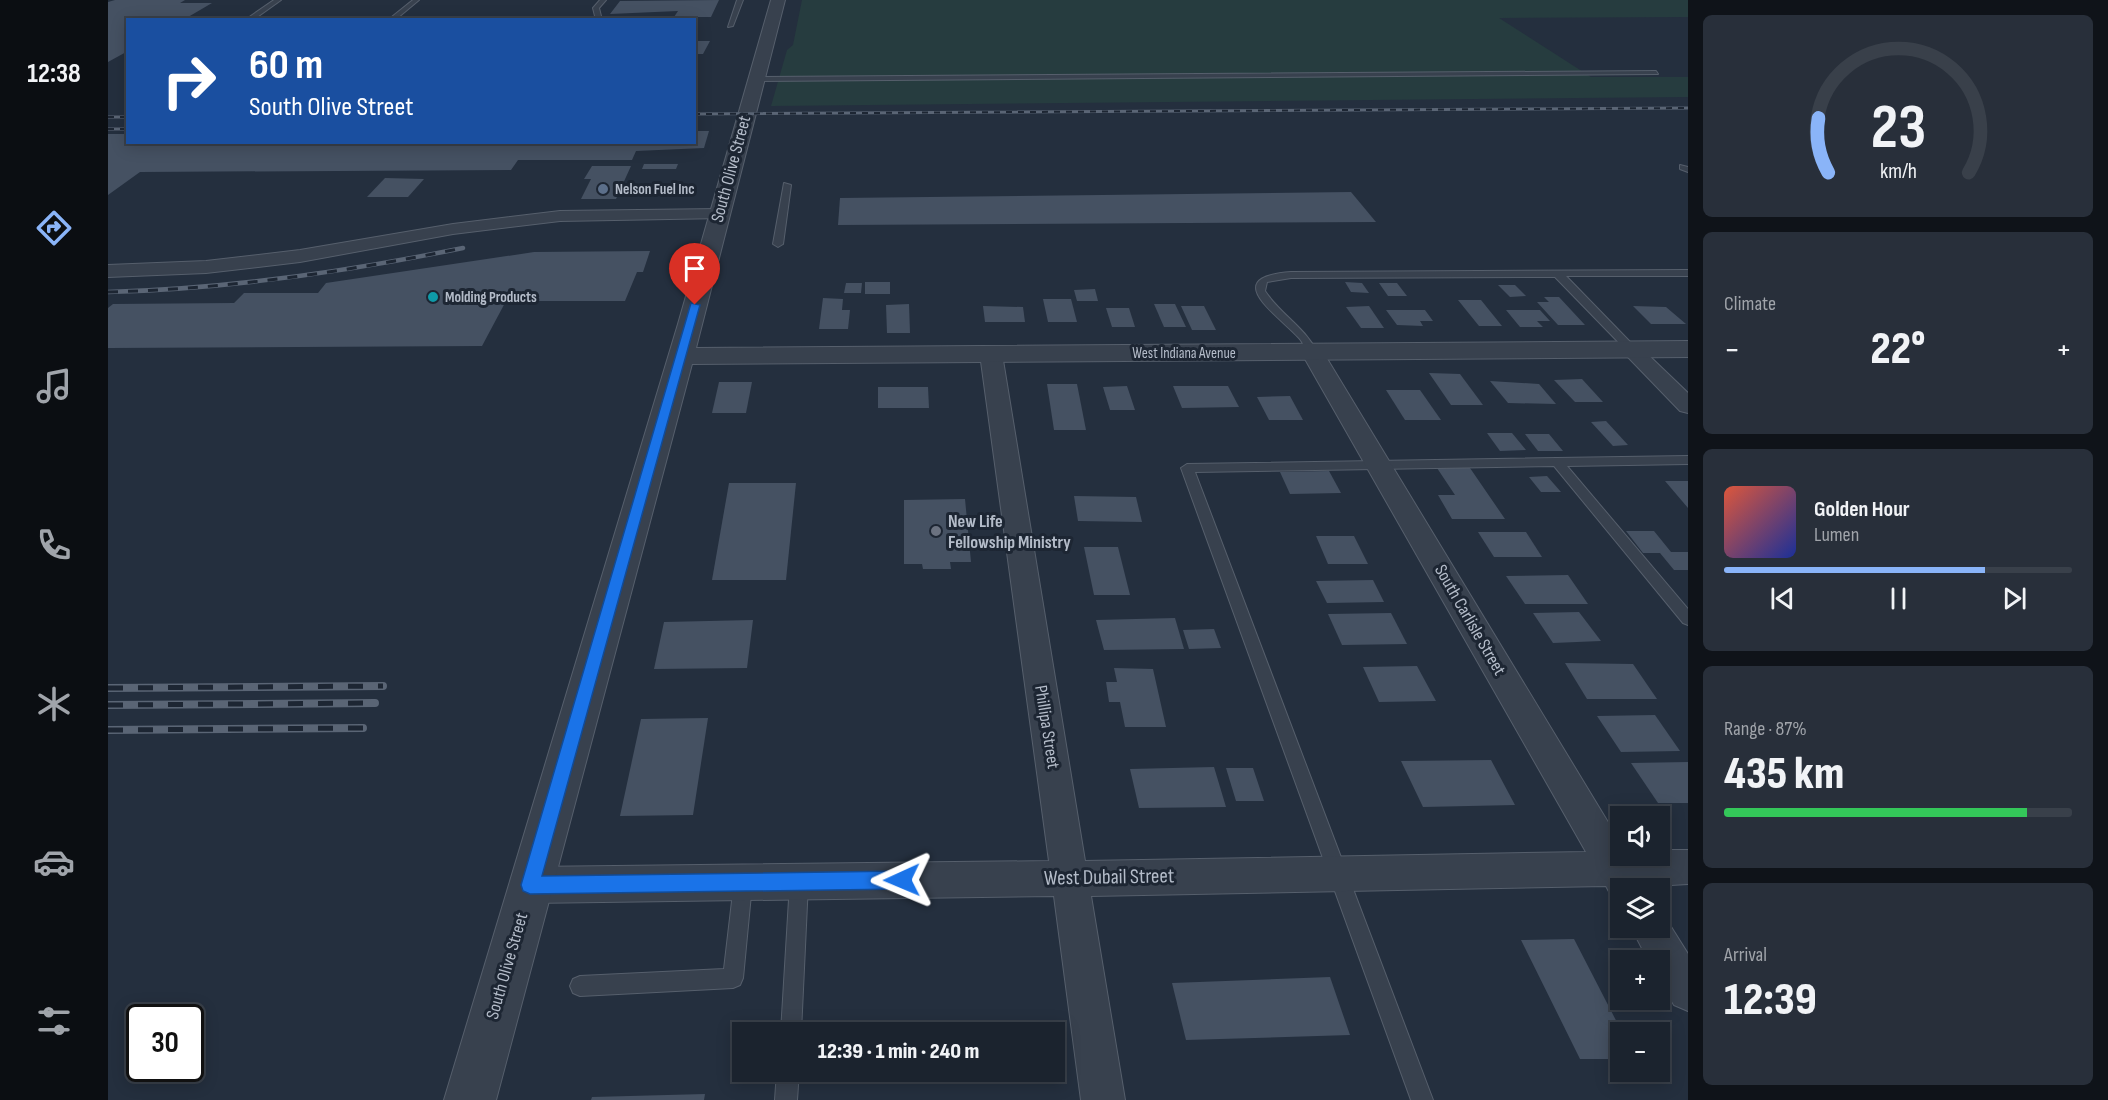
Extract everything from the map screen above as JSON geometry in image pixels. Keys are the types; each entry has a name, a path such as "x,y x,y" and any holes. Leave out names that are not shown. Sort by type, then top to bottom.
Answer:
{"street":[{"name":"South Olive Street","path":"470,1100 778,0"},
{"path":"108,271 206,267 387,242 453,229 560,216 718,214"},
{"name":"West Indiana Avenue","path":"680,356 1688,349"},
{"path":"1632,350 1688,406"},
{"name":"South Carlisle Street","path":"1312,352 1621,878"},
{"name":"Phillipa Street","path":"991,354 1102,1100"},
{"name":"West Dubail Street","path":"530,885 1340,875 1621,878 1688,867"},
{"path":"1657,938 1688,991"}],"lane":[{"path":"251,18 278,0"},
{"path":"394,18 416,0"},
{"path":"598,18 596,8 603,0"},
{"path":"730,26 740,0"},
{"path":"755,79 1656,73"},
{"path":"778,244 787,185"},
{"path":"1557,273 1632,350"},
{"path":"1312,352 1305,338 1265,298 1260,285 1264,280 1275,276 1291,275 1688,273"},
{"path":"1422,1100 1187,468 1378,463 1688,460"},
{"path":"1557,462 1688,620"},
{"path":"791,1022 800,881"},
{"path":"580,986 733,978 744,882"},
{"path":"786,1100 787,1082"}],"green space":[{"path":"802,0 1688,0 1688,17 1499,18 1591,77 1688,77 1688,97 771,106 787,50 793,45"}],"building":[{"path":"115,0 185,0 180,3 212,3 186,18 126,18 126,52 108,62 108,2"},
{"path":"719,0 711,17 674,17 678,11 610,14 620,1"},
{"path":"696,41 710,41 703,54 696,54"},
{"path":"696,131 709,131 704,148 636,151 632,160 518,160 511,170 140,172 108,195 108,134 126,134 126,144 696,144"},
{"path":"644,164 678,164 676,169 642,169"},
{"path":"592,166 631,166 616,199 581,199 591,179 584,179"},
{"path":"385,178 424,179 408,197 367,197"},
{"path":"1351,192 1376,222 838,225 840,198"},
{"name":"Molding Products","path":"650,251 643,272 637,272 625,301 506,301 482,346 108,348 108,308 113,304 234,303 244,293 318,293 326,283 534,252"},
{"path":"865,282 890,282 890,294 865,294"},
{"path":"1345,282 1362,283 1369,293 1351,292"},
{"path":"846,283 862,283 861,293 844,293"},
{"path":"1379,283 1397,283 1407,296 1388,296"},
{"path":"1498,285 1515,285 1526,296 1510,297"},
{"path":"1095,289 1098,301 1077,301 1074,290"},
{"path":"1544,297 1559,297 1585,325 1558,325 1537,302 1549,302"},
{"path":"823,298 843,299 842,310 850,310 848,329 819,329"},
{"path":"1043,299 1071,299 1077,322 1048,322"},
{"path":"1458,300 1481,300 1502,326 1479,326"},
{"path":"909,304 910,333 887,333 886,305"},
{"path":"1154,304 1175,304 1186,327 1164,327"},
{"path":"983,306 1023,307 1025,322 985,322"},
{"path":"1181,306 1204,306 1216,330 1192,330"},
{"path":"1369,306 1384,328 1361,328 1346,307"},
{"path":"1633,306 1666,307 1686,324 1651,324"},
{"path":"1106,308 1129,308 1135,327 1112,327"},
{"path":"1386,310 1425,310 1433,321 1420,321 1423,326 1397,325"},
{"path":"1506,310 1540,310 1550,321 1537,321 1543,327 1520,327"},
{"path":"1429,373 1460,374 1483,405 1451,405"},
{"path":"1582,379 1603,402 1575,402 1554,380"},
{"path":"1490,381 1539,384 1556,404 1508,403"},
{"path":"719,382 752,382 746,413 712,413"},
{"path":"1047,384 1077,384 1086,430 1054,430"},
{"path":"1127,386 1135,410 1110,410 1103,387"},
{"path":"1173,386 1228,386 1239,407 1182,408"},
{"path":"878,387 928,387 929,408 878,408"},
{"path":"1386,390 1420,390 1441,420 1405,420"},
{"path":"1290,396 1303,420 1269,420 1257,397"},
{"path":"1606,421 1628,445 1613,446 1591,422"},
{"path":"1487,433 1512,433 1526,450 1500,451"},
{"path":"1525,434 1549,434 1563,451 1538,451"},
{"path":"1437,468 1470,468 1505,519 1452,519 1438,495 1455,495"},
{"path":"1329,471 1341,493 1290,494 1280,472"},
{"path":"1547,476 1561,492 1541,492 1529,477"},
{"path":"1665,481 1688,481 1688,508"},
{"path":"729,483 796,483 786,580 712,580"},
{"path":"1074,496 1136,497 1142,522 1078,521"},
{"name":"New Life Fellowship Ministry","path":"965,499 971,562 950,562 951,569 923,569 922,564 904,564 904,500"},
{"path":"1626,531 1654,531 1671,552 1688,552 1688,570 1674,570 1660,553 1643,553"},
{"path":"1478,532 1526,532 1542,557 1494,557"},
{"path":"1316,536 1354,536 1368,564 1328,564"},
{"path":"1084,547 1118,547 1130,595 1094,595"},
{"path":"1568,575 1588,604 1525,604 1506,576"},
{"path":"1373,580 1384,602 1327,603 1316,581"},
{"path":"1579,612 1601,641 1553,643 1533,613"},
{"path":"1391,613 1407,644 1342,645 1328,614"},
{"path":"1175,618 1184,649 1104,650 1096,620"},
{"path":"753,620 747,668 654,669 664,622"},
{"path":"1214,629 1221,648 1189,649 1183,630"},
{"path":"1565,663 1633,664 1657,699 1587,699"},
{"path":"1417,666 1436,701 1379,702 1363,667"},
{"path":"1114,668 1153,669 1166,727 1125,727 1120,702 1109,702 1106,682 1117,682"},
{"path":"1655,715 1680,751 1621,752 1597,716"},
{"path":"708,718 693,815 620,816 641,719"},
{"path":"1491,760 1515,805 1423,807 1401,761"},
{"path":"1688,762 1688,803 1658,803 1631,763"},
{"path":"1214,767 1226,807 1139,808 1130,769"},
{"path":"1226,768 1253,768 1264,801 1236,801"},
{"path":"1574,939 1617,1022 1610,1022 1610,1059 1580,1059 1521,940"},
{"path":"1330,977 1350,1035 1186,1040 1172,983"},
{"path":"705,1094 704,1100 591,1100 592,1097"}],"railway":[{"path":"696,114 1688,108"},
{"path":"108,117 126,117"},
{"path":"108,129 126,129"},
{"path":"108,292 198,287 286,278 375,265 463,248"},
{"path":"108,688 383,686"},
{"path":"108,705 375,703"},
{"path":"108,730 363,728"}],"place":[{"name":"Nelson Fuel Inc","path":"603,189"},
{"name":"Molding Products","path":"433,297"},
{"name":"New Life Fellowship Ministry","path":"936,531"}],"route":[{"path":"695,305 530,885 902,880"}]}
